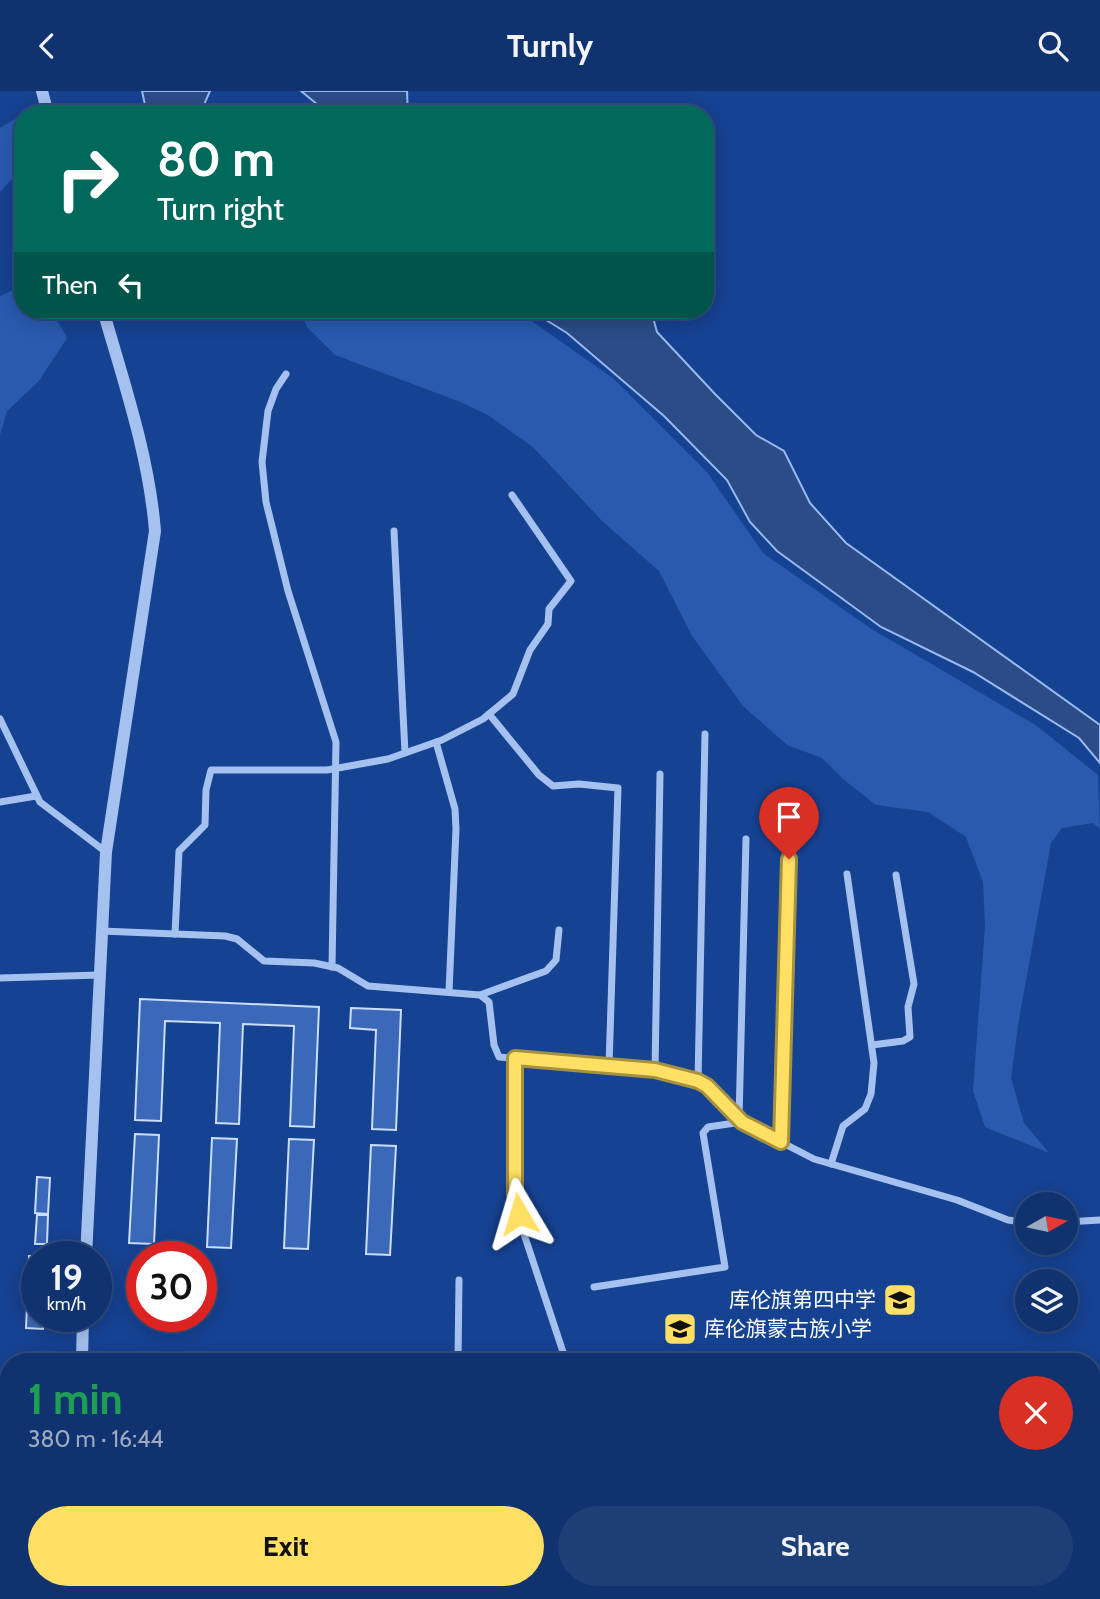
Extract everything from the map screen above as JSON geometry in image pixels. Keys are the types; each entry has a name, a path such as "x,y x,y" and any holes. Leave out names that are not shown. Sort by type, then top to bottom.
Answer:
{"street":[{"path":"87,1241 106,852 155,531 146,466 105,319"},
{"path":"286,374 276,389 268,411 262,461 266,502 288,591 336,742 332,967"},
{"path":"175,934 179,851 205,825 206,790 211,770 294,771 388,759 436,742 489,714 513,694 530,650 548,624 549,609 571,581 512,495"},
{"path":"394,531 405,753"},
{"path":"489,714 539,775 554,786 579,784 618,788 609,1066"},
{"path":"0,719 36,796 56,817 106,852"},
{"path":"698,1081 705,734"},
{"path":"436,742 455,809 449,992"},
{"path":"655,1070 660,774"},
{"path":"0,802 36,796"},
{"path":"741,1121 746,839"},
{"path":"781,1142 789,859"},
{"path":"831,1164 843,1126 865,1109 871,1094 874,1063 847,874"},
{"path":"872,1045 903,1041 910,1037 908,1007 914,983 896,875"},
{"path":"102,931 225,936 237,940 264,961 332,967 368,986 480,995 546,971 556,960 559,930"},
{"path":"0,978 99,975"},
{"path":"480,995 489,1002 494,1045 499,1057 655,1070 698,1081 707,1086 741,1121 781,1142 831,1164 957,1200 1015,1221"},
{"path":"515,1058 515,1193 524,1234 563,1353"},
{"path":"594,1287 725,1267 704,1133 708,1127 741,1121"},
{"path":"1078,1221 1100,1220"},
{"path":"458,1353 459,1280"},
{"path":"82,1353 83,1332"}],"shaded area":[{"path":"142,91 210,91 204,105 145,105"},
{"path":"301,91 407,91 408,105 318,105"},
{"path":"14,120 14,177 0,192 0,128"},
{"path":"14,292 14,319 56,319 67,338 38,382 7,411 0,435 0,296"},
{"path":"304,319 529,319 614,379 707,472 763,553 870,628 1037,726 1098,775 1100,829 1093,823 1062,828 1051,843 1011,1078 1024,1123 1049,1153 985,1127 973,1091 985,926 983,882 966,837 928,812 876,805 822,758 787,745 743,706 692,636 659,571 602,521 534,448 488,415 335,355 307,327"},
{"path":"544,319 653,319 657,332 715,394 756,435 784,451 810,503 846,543 1100,725 1100,763 1079,738 973,672 881,627 777,551 750,522 727,480 664,416 567,333"}],"building":[{"path":"140,999 319,1007 314,1127 290,1126 294,1026 243,1024 239,1124 216,1123 220,1023 165,1021 161,1121 135,1120"},
{"path":"351,1008 401,1010 396,1130 372,1129 376,1030 350,1028"},
{"path":"135,1134 159,1135 154,1241 129,1241"},
{"path":"212,1138 237,1139 231,1248 217,1247 217,1241 207,1241"},
{"path":"289,1139 314,1140 308,1249 284,1248"},
{"path":"371,1145 396,1146 390,1255 366,1254"},
{"path":"37,1177 50,1178 48,1214 35,1213"},
{"path":"37,1215 48,1215 47,1241 35,1241"}],"place":[{"name":"库伦旗第四中学","path":"900,1300"},
{"name":"库伦旗蒙古族小学","path":"680,1329"}],"route":[{"path":"519,1214 515,1193 515,1058 655,1070 698,1081 707,1086 742,1122 781,1142 789,859"}]}
